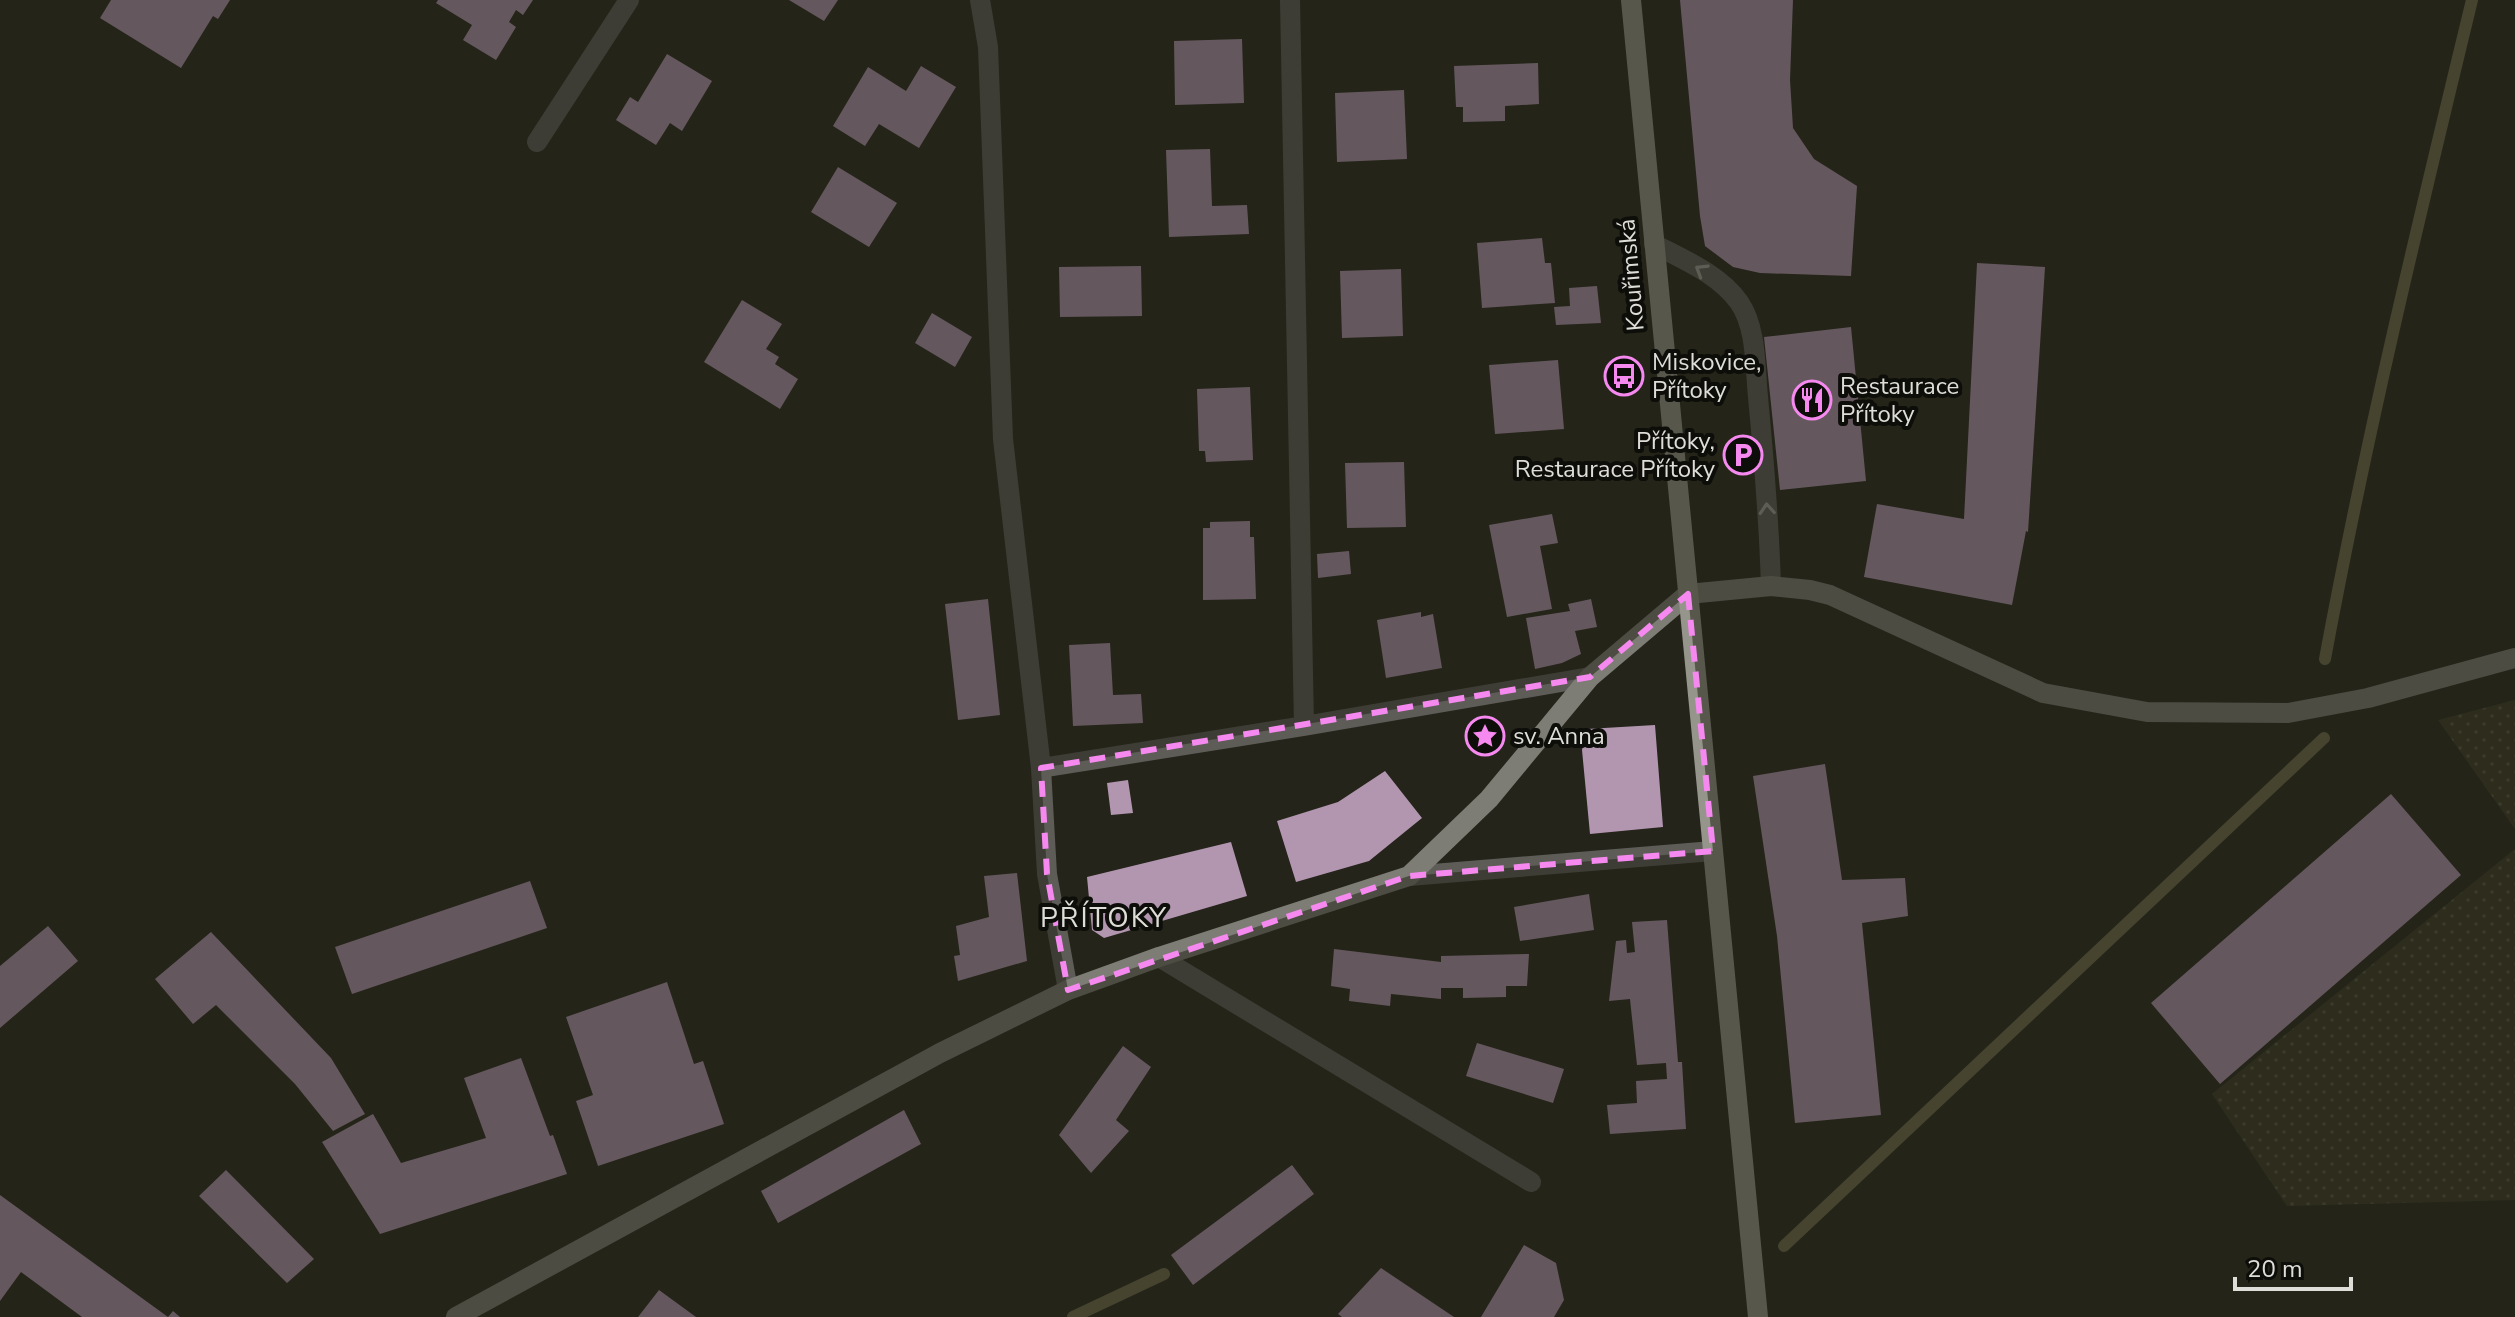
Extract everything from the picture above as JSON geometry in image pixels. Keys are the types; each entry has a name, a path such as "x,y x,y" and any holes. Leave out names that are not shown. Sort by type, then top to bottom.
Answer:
{"main road":[{"name":"Kouřimská","path":"1631,0 1758,1317"}],"street":[{"path":"537,142 629,0"},
{"path":"980,0 988,47 1003,439 1041,768 1047,874 1068,990"},
{"path":"1290,0 1304,726"},
{"path":"1654,244 1703,269 1728,289 1745,313 1753,344 1771,586"},
{"path":"1409,876 1489,799 1590,677 1688,594 1771,586 1830,595 2043,693 2147,712 2288,713 2368,698 2515,658"},
{"path":"1041,768 1590,677"},
{"path":"456,1317 940,1053 1068,990 1159,957 1409,876 1713,851"},
{"path":"1159,957 1531,1182"}],"highlighted area":[{"path":"1688,594 1713,851 1409,876 1068,990 1047,874 1041,768 1590,677"}],"shaded area":[{"path":"2515,700 2515,829 2438,720"},
{"path":"2515,849 2515,1200 2287,1206 2212,1094"}],"building":[{"path":"111,0 230,0 218,19 213,16 181,68 100,18"},
{"path":"438,0 533,0 523,15 516,10 509,22 516,27 496,60 463,40 472,25 436,3"},
{"path":"789,0 838,0 824,21"},
{"path":"1680,0 1793,0 1790,80 1793,128 1814,159 1857,186 1851,276 1760,273 1733,267 1705,246"},
{"path":"1242,39 1244,103 1175,105 1174,41"},
{"path":"667,54 712,81 682,131 670,123 656,145 616,120 630,97 638,102"},
{"path":"1538,63 1539,104 1505,106 1505,121 1463,122 1463,107 1456,107 1454,66"},
{"path":"921,66 956,87 919,148 879,124 865,146 833,126 868,67 906,91"},
{"path":"1404,90 1407,159 1337,162 1335,93"},
{"path":"1210,149 1212,206 1247,205 1249,234 1169,237 1166,150"},
{"path":"838,167 897,203 869,247 811,212"},
{"path":"1542,238 1545,263 1551,263 1555,303 1482,308 1477,243"},
{"path":"1977,263 2045,267 2028,532 2012,605 1864,577 1877,504 1964,519"},
{"path":"1141,266 1142,316 1060,317 1059,267"},
{"path":"1401,269 1403,336 1342,338 1340,271"},
{"path":"1597,286 1601,323 1556,325 1554,307 1570,306 1569,288"},
{"path":"742,300 782,324 766,349 779,357 775,364 798,379 780,409 704,362"},
{"path":"932,313 972,337 955,367 915,343"},
{"path":"1851,327 1866,481 1780,490 1764,337"},
{"path":"1558,360 1564,429 1495,434 1489,365"},
{"path":"1250,387 1253,460 1206,462 1205,451 1199,451 1197,389"},
{"path":"1404,462 1406,527 1347,528 1345,463"},
{"path":"1552,514 1558,543 1540,546 1552,609 1507,617 1489,525"},
{"path":"1250,521 1250,537 1254,537 1256,599 1203,600 1203,528 1210,528 1210,522"},
{"path":"1349,551 1351,574 1318,578 1317,554"},
{"path":"988,599 1000,715 958,720 945,604"},
{"path":"1591,599 1597,627 1575,631 1581,654 1562,663 1535,669 1526,618 1570,611 1568,604"},
{"path":"1421,612 1421,617 1433,614 1442,668 1386,678 1377,620"},
{"path":"1110,643 1113,695 1141,694 1143,723 1073,726 1069,645"},
{"path":"1655,725 1663,827 1590,834 1582,750 1587,729"},
{"path":"1825,764 1842,880 1905,878 1908,916 1862,923 1881,1115 1795,1123 1777,936 1753,776"},
{"path":"1385,771 1422,818 1369,861 1296,882 1277,821 1338,802"},
{"path":"1128,780 1133,813 1111,815 1107,783"},
{"path":"2391,794 2461,875 2220,1084 2151,1003"},
{"path":"1231,842 1247,896 1104,938 1092,930 1087,877"},
{"path":"1017,873 1027,961 958,981 954,956 960,955 956,926 989,917 984,876"},
{"path":"530,881 547,928 352,994 335,947"},
{"path":"1589,894 1594,930 1520,941 1514,907"},
{"path":"1667,920 1686,1129 1610,1134 1607,1105 1637,1103 1636,1081 1667,1079 1666,1063 1637,1065 1630,999 1609,1001 1616,941 1626,940 1627,953 1635,952 1632,922"},
{"path":"48,926 78,961 0,1028 0,966"},
{"path":"211,932 331,1058 365,1114 333,1131 295,1084 216,1005 193,1024 155,979"},
{"path":"1334,949 1441,962 1441,956 1529,954 1527,986 1506,986 1506,997 1463,998 1463,988 1441,988 1441,999 1391,994 1390,1006 1349,1001 1350,989 1331,986"},
{"path":"667,982 694,1064 703,1061 724,1124 598,1166 576,1101 593,1095 566,1017"},
{"path":"1477,1043 1564,1069 1553,1103 1466,1076"},
{"path":"1123,1046 1151,1067 1116,1120 1129,1131 1091,1173 1059,1135"},
{"path":"521,1058 567,1174 380,1234 322,1142 373,1114 401,1163 486,1138 464,1078"},
{"path":"904,1110 921,1144 778,1223 761,1191"},
{"path":"1292,1165 1314,1194 1193,1285 1171,1255"},
{"path":"226,1170 314,1259 287,1283 199,1196"},
{"path":"0,1195 168,1317 82,1317 21,1272 0,1301"},
{"path":"1524,1245 1556,1263 1564,1300 1554,1317 1481,1317"},
{"path":"1381,1268 1454,1317 1342,1317 1338,1314"},
{"path":"659,1290 696,1317 638,1317"}],"waterway":[{"path":"2325,659 2376,411 2472,0"},
{"path":"1784,1246 2324,738"},
{"path":"1073,1317 1164,1274"}],"place":[{"name":"Miskovice, Přítoky","path":"1624,376"},
{"name":"Restaurace Přítoky","path":"1812,400"},
{"name":"Přítoky, Restaurace Přítoky","path":"1743,455"},
{"name":"sv. Anna","path":"1485,736"}],"district":[{"name":"PŘÍTOKY","path":"1104,918"}]}
